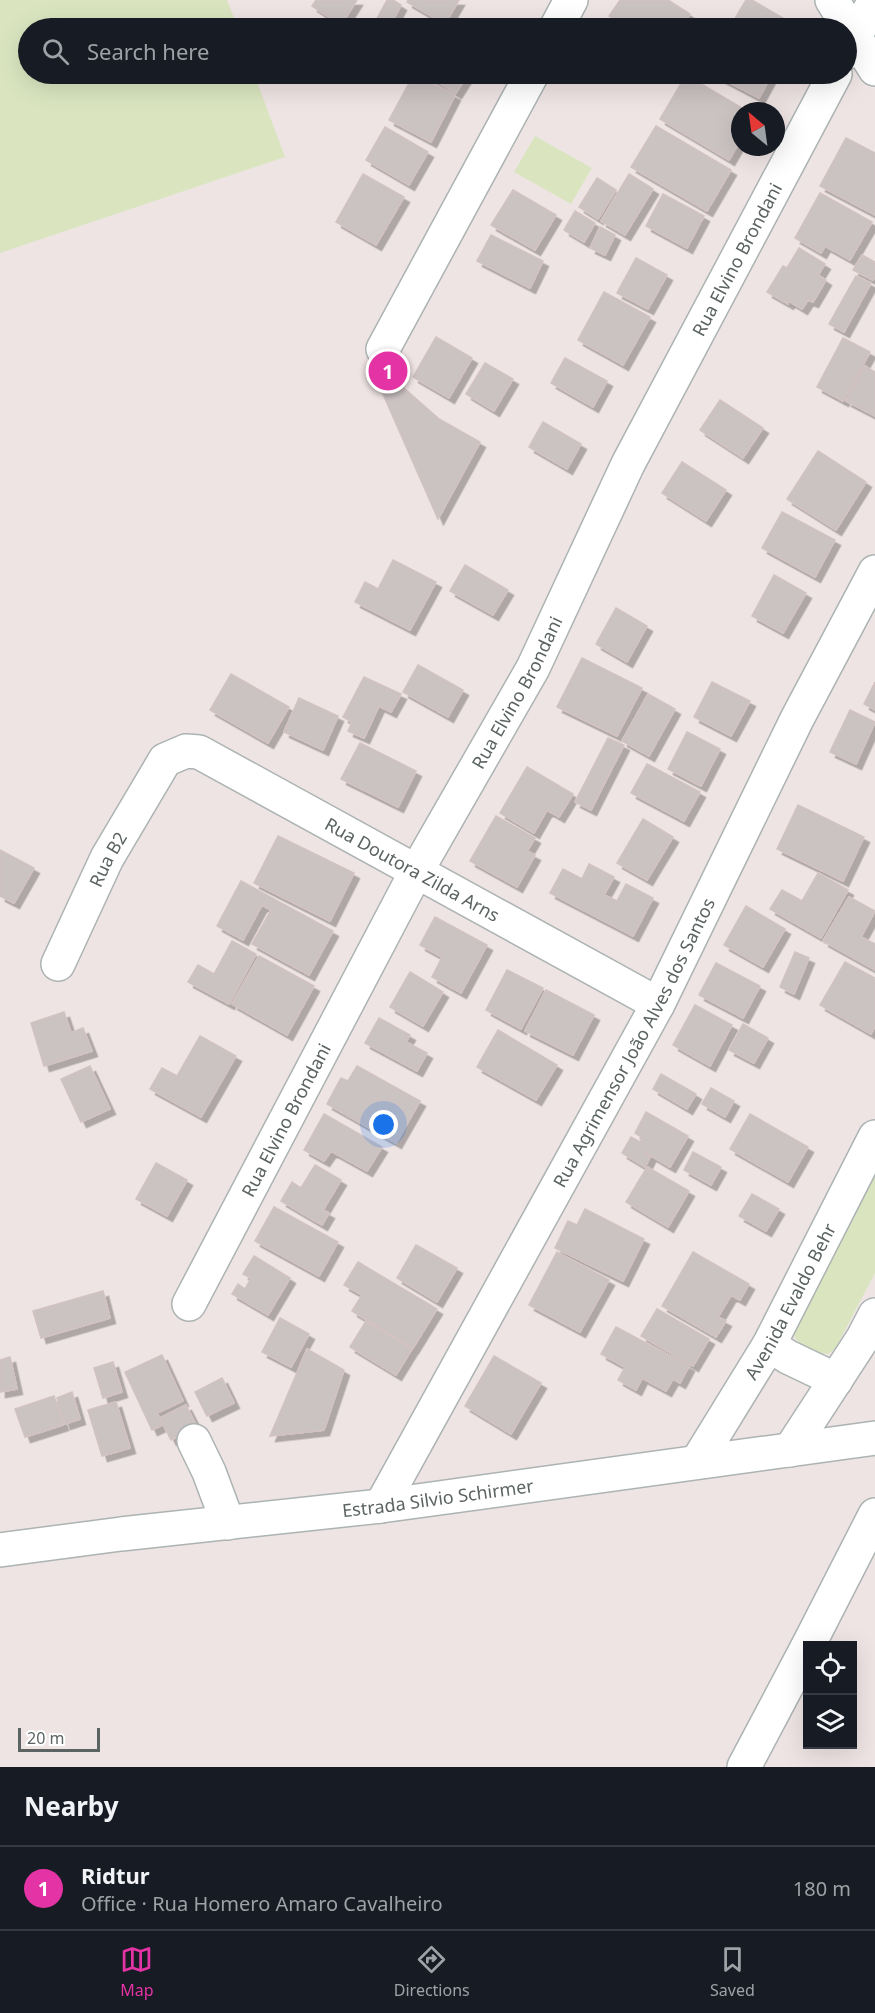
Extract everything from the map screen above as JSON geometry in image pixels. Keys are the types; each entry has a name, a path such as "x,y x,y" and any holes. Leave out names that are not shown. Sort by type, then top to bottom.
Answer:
{"street":[{"path":"561,18 571,0"},
{"path":"832,0 840,18"},
{"path":"857,34 875,0"},
{"path":"857,51 875,69"},
{"path":"383,350 527,84"},
{"name":"Rua Elvino Brondani","path":"189,1304 416,873 533,668 628,464 831,84"},
{"name":"Rua Agrimensor João Alves dos Santos","path":"381,1506 658,1004 797,719 875,572"},
{"name":"Rua Doutora Zilda Arns","path":"165,760 186,751 199,752 658,1004"},
{"name":"Rua B2","path":"58,964 107,858 165,760"},
{"name":"Avenida Evaldo Behr","path":"696,1462 769,1345 875,1137"},
{"path":"790,1450 863,1338 875,1315"},
{"path":"769,1345 788,1357 836,1380"},
{"name":"Estrada Silvio Schirmer","path":"0,1550 121,1534 381,1506 875,1438"},
{"path":"194,1440 228,1523"},
{"path":"811,1641 875,1515"},
{"path":"744,1767 803,1655"}],"green space":[{"path":"0,0 227,0 234,18 18,18 18,84 258,84 285,157 0,253"},
{"path":"535,136 592,168 571,204 514,172"},
{"path":"875,1169 875,1273 835,1349 828,1354 815,1352 801,1344 789,1329"}],"building":[{"path":"316,0 357,0 345,18 330,18 312,6"},
{"path":"387,0 393,0 401,5 394,18 377,18"},
{"path":"408,0 459,0 448,18 435,18 407,2"},
{"path":"620,0 668,0 690,14 687,18 612,18 609,16"},
{"path":"746,0 752,0 783,18 735,18"},
{"path":"409,84 434,84 455,95 431,142 389,120"},
{"path":"441,84 462,84 456,93"},
{"path":"681,84 701,84 732,102 731,156 729,160 660,119"},
{"path":"732,84 767,84 759,98"},
{"path":"656,126 731,170 707,211 631,167"},
{"path":"385,127 428,152 409,185 366,160"},
{"path":"846,138 875,153 875,215 820,186"},
{"path":"363,174 404,197 376,245 336,222"},
{"path":"629,174 653,189 625,235 601,221"},
{"path":"597,178 616,190 598,219 579,207"},
{"path":"513,190 556,215 535,250 491,225"},
{"path":"820,193 872,222 850,260 825,246 821,253 795,238"},
{"path":"663,194 704,216 687,248 646,226"},
{"path":"575,211 595,223 584,242 564,230"},
{"path":"600,227 615,235 605,255 590,248"},
{"path":"491,235 543,261 530,288 477,261"},
{"path":"799,248 825,264 818,275 826,280 813,302 808,300 802,309 767,292 783,266 787,268"},
{"path":"862,255 875,262 873,280 853,270"},
{"path":"636,258 667,275 648,309 617,293"},
{"path":"856,276 871,283 844,332 829,324"},
{"path":"604,292 650,317 623,365 578,340"},
{"path":"436,337 472,358 449,398 413,377"},
{"path":"843,338 870,352 843,401 817,387"},
{"path":"395,358 404,368 397,382 439,419 480,442 438,519 379,385"},
{"path":"565,358 607,381 593,407 551,383"},
{"path":"485,363 513,379 494,411 466,394"},
{"path":"865,366 875,372 875,416 846,401"},
{"path":"720,400 763,428 743,458 700,430"},
{"path":"543,422 581,444 567,469 529,447"},
{"path":"818,451 866,482 836,530 787,499"},
{"path":"682,462 726,490 706,521 662,493"},
{"path":"782,512 835,540 815,577 762,548"},
{"path":"393,560 436,582 410,630 355,602 365,582 378,589"},
{"path":"465,565 508,590 493,615 450,591"},
{"path":"774,575 806,593 783,633 752,616"},
{"path":"616,608 647,626 627,662 596,644"},
{"path":"582,658 642,688 617,736 557,707"},
{"path":"418,665 463,690 448,717 403,692"},
{"path":"231,674 289,707 268,743 210,710"},
{"path":"364,677 401,694 391,712 379,706 364,738 348,731 352,722 343,717"},
{"path":"712,682 750,701 731,736 694,717"},
{"path":"875,682 875,710 864,704"},
{"path":"648,694 675,709 649,756 622,741"},
{"path":"299,698 338,716 323,750 284,732"},
{"path":"850,710 875,722 856,764 830,752"},
{"path":"687,732 720,749 701,786 668,769"},
{"path":"608,738 624,745 591,810 575,802"},
{"path":"360,743 416,771 398,807 341,779"},
{"path":"647,764 700,792 684,821 631,793"},
{"path":"527,767 573,794 559,817 547,810 534,833 500,813"},
{"path":"798,805 864,837 843,881 777,849"},
{"path":"496,816 535,838 527,851 535,855 517,887 470,861"},
{"path":"643,819 673,837 647,880 617,863"},
{"path":"278,836 354,873 330,921 254,883"},
{"path":"0,850 34,868 14,903 0,896"},
{"path":"589,864 614,877 604,895 617,901 626,884 653,898 633,936 550,893 563,869 582,879"},
{"path":"818,873 848,890 821,938 770,909 782,890 802,901"},
{"path":"241,881 333,931 309,975 252,944 271,910 262,905 243,940 217,926"},
{"path":"849,897 875,911 861,937 875,944 875,970 823,941"},
{"path":"746,906 785,929 763,967 724,945"},
{"path":"435,917 487,945 461,993 432,977 442,957 420,945"},
{"path":"232,941 256,954 229,1004 188,982 198,965 214,974"},
{"path":"795,952 809,958 794,994 780,987"},
{"path":"259,956 314,986 287,1035 232,1004"},
{"path":"845,962 875,978 875,1026 871,1034 820,1005"},
{"path":"716,963 760,986 743,1018 699,995"},
{"path":"507,970 543,988 521,1029 486,1010"},
{"path":"410,972 443,992 423,1026 390,1007"},
{"path":"546,990 594,1015 573,1055 525,1031"},
{"path":"695,1005 732,1025 710,1066 673,1045"},
{"path":"64,1012 71,1033 83,1028 92,1051 44,1066 31,1023"},
{"path":"379,1018 410,1035 406,1042 427,1053 417,1071 365,1043"},
{"path":"743,1024 768,1038 754,1063 729,1050"},
{"path":"498,1030 557,1065 536,1100 477,1067"},
{"path":"200,1036 236,1056 201,1117 150,1089 162,1068 177,1076"},
{"path":"90,1066 110,1109 81,1122 61,1079"},
{"path":"357,1066 420,1101 396,1143 327,1104 341,1078 348,1081"},
{"path":"661,1074 696,1094 687,1109 653,1089"},
{"path":"711,1088 734,1101 725,1117 702,1104"},
{"path":"646,1112 688,1136 670,1167 643,1151 650,1157 645,1167 622,1153 631,1137 640,1142 643,1138 635,1133"},
{"path":"324,1114 382,1147 367,1171 331,1151 324,1161 304,1150"},
{"path":"750,1114 808,1147 788,1182 730,1149"},
{"path":"693,1152 721,1167 711,1185 684,1170"},
{"path":"156,1163 187,1180 167,1216 136,1199"},
{"path":"315,1165 341,1180 323,1210 329,1213 322,1225 281,1201 292,1182 301,1188"},
{"path":"647,1167 689,1191 668,1227 626,1202"},
{"path":"752,1194 779,1209 766,1231 739,1216"},
{"path":"274,1207 338,1242 319,1276 255,1241"},
{"path":"585,1209 644,1239 623,1281 555,1248 568,1221 577,1225"},
{"path":"416,1245 457,1268 437,1302 397,1278"},
{"path":"557,1252 609,1280 580,1332 529,1305"},
{"path":"693,1252 749,1284 740,1300 731,1295 718,1317 726,1321 716,1337 662,1306"},
{"path":"254,1256 290,1278 268,1315 232,1294 238,1284 245,1289 251,1278 243,1274"},
{"path":"358,1262 437,1309 413,1348 352,1311 362,1295 344,1285"},
{"path":"103,1291 110,1318 41,1338 33,1311"},
{"path":"657,1309 709,1339 693,1366 641,1336"},
{"path":"280,1318 309,1334 291,1367 262,1352"},
{"path":"366,1321 412,1349 396,1375 350,1347"},
{"path":"616,1327 689,1366 680,1383 673,1379 666,1391 642,1378 636,1390 618,1380 625,1367 601,1354"},
{"path":"307,1349 344,1370 324,1430 270,1436"},
{"path":"162,1355 183,1401 157,1413 163,1425 152,1430 125,1372"},
{"path":"494,1356 541,1383 511,1434 465,1406"},
{"path":"10,1357 17,1389 0,1392 0,1360"},
{"path":"113,1362 122,1392 103,1398 94,1368"},
{"path":"222,1378 234,1403 207,1416 195,1392"},
{"path":"72,1392 80,1419 65,1424 57,1398"},
{"path":"54,1396 63,1425 25,1437 15,1409"},
{"path":"116,1402 130,1448 102,1456 88,1410"},
{"path":"186,1405 197,1427 171,1440 160,1418"}],"place":[{"name":"Ridtur","path":"388,371"}]}
